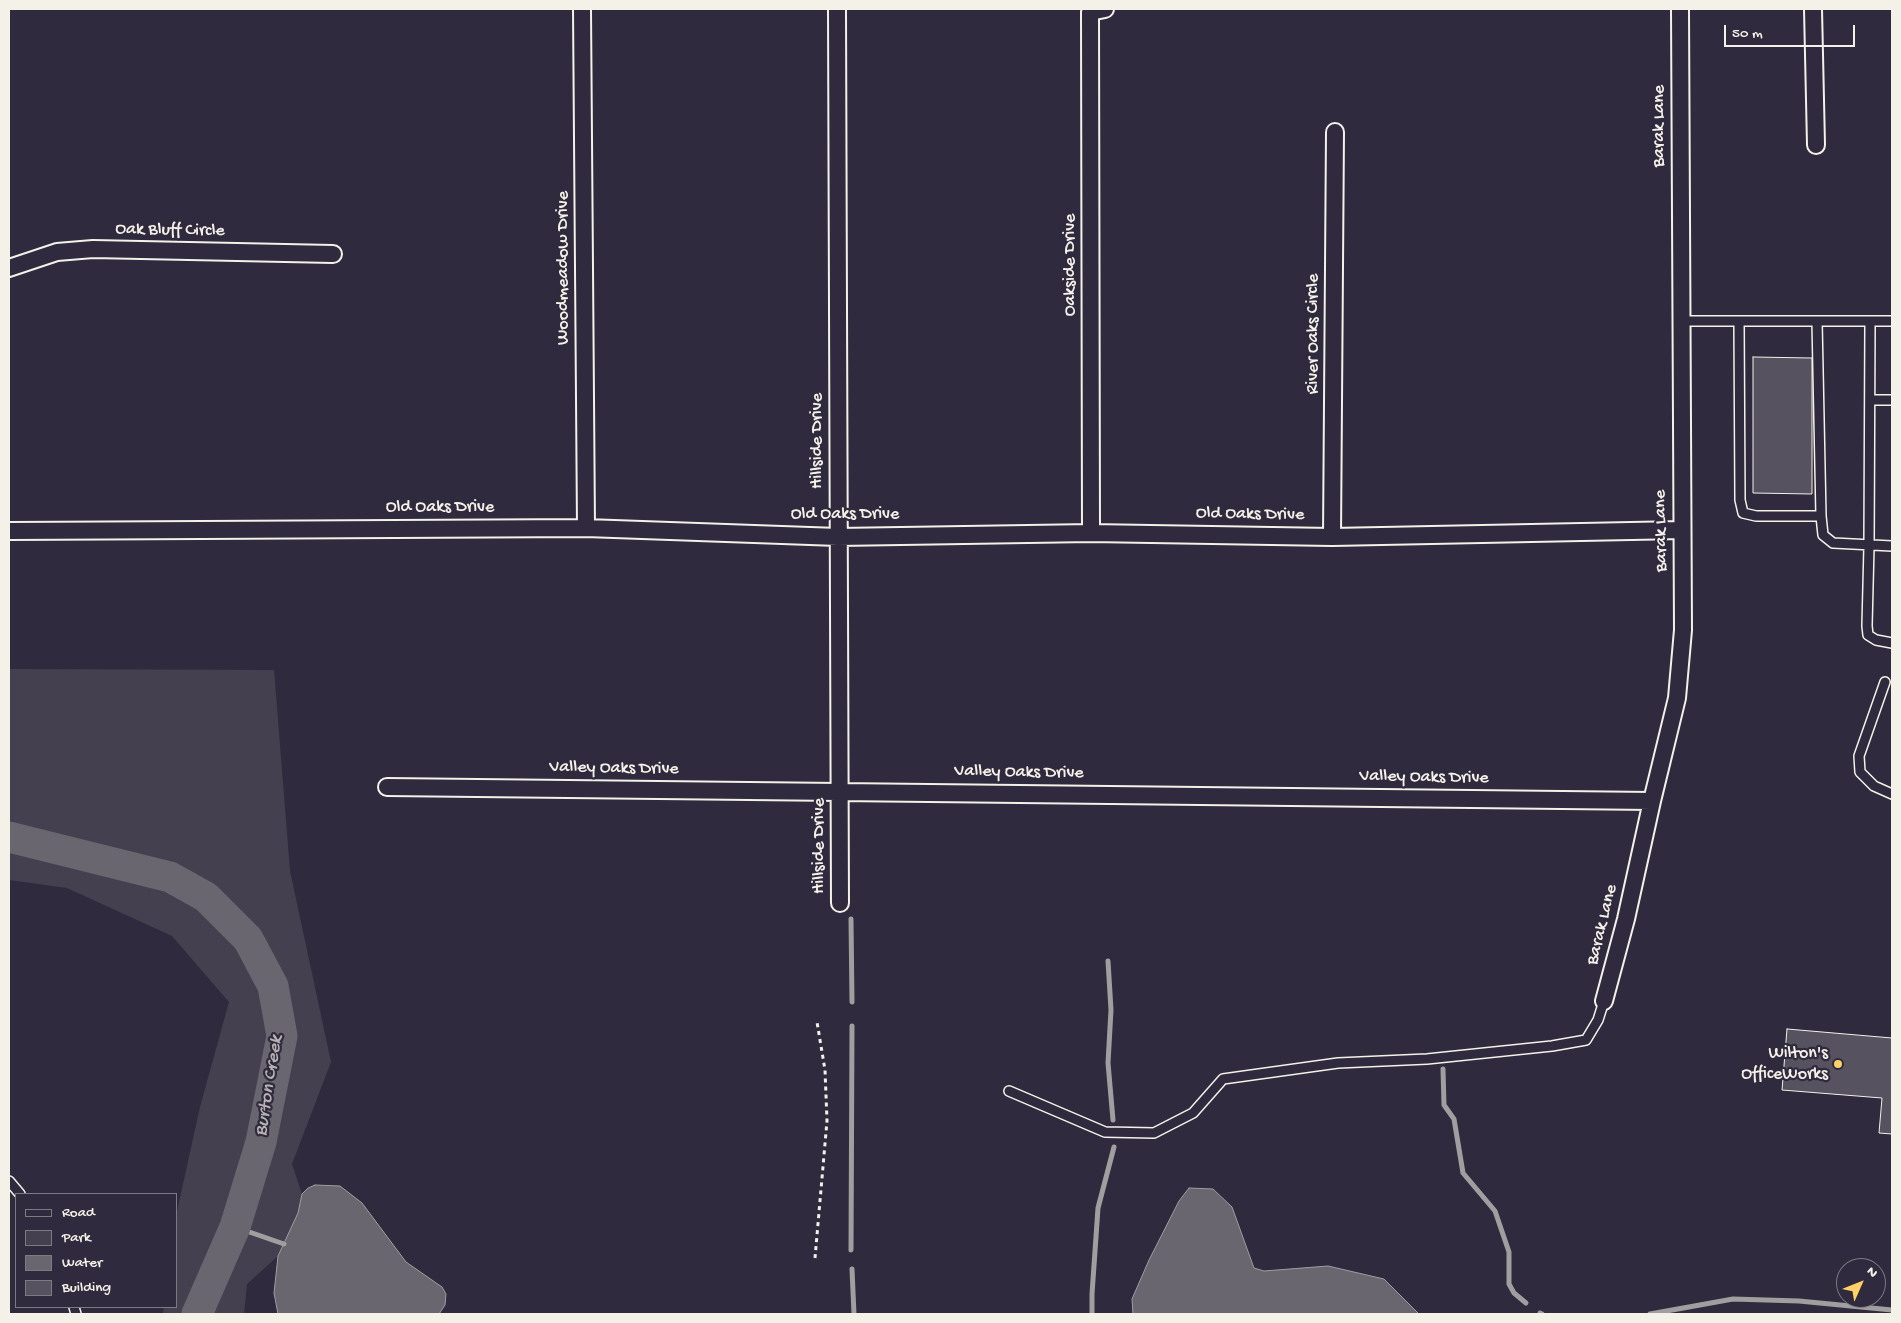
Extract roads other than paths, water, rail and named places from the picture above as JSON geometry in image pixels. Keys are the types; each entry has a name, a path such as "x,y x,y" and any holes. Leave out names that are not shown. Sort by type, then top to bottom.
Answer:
{"street":[{"name":"Woodmeadow Drive","path":"582,9 586,528"},
{"name":"Hillside Drive","path":"838,9 840,903"},
{"name":"Oakside Drive","path":"1091,533 1090,12 1105,9"},
{"name":"Barak Lane","path":"1604,1001 1626,919 1677,698 1683,630 1681,530 1680,9"},
{"path":"1813,9 1816,144"},
{"name":"River Oaks Circle","path":"1332,537 1335,132"},
{"name":"Oak Bluff Circle","path":"9,268 57,252 93,249 333,254"},
{"name":"Old Oaks Drive","path":"9,531 586,528 838,536 1091,533 1332,537 1681,530"},
{"name":"Valley Oaks Drive","path":"387,787 1652,801"}],"lane":[{"path":"1681,321 1892,321"},
{"path":"1739,321 1740,500 1743,513 1756,516 1821,516"},
{"path":"1817,321 1823,535 1833,543 1892,546"},
{"path":"1870,321 1867,626 1868,635 1876,640 1892,643"},
{"path":"1870,400 1892,400"},
{"path":"1885,682 1859,756 1860,772 1874,786 1892,794"},
{"name":"Barak Lane","path":"1009,1091 1106,1132 1154,1133 1193,1113 1223,1079 1338,1063 1427,1059 1552,1046 1586,1040 1598,1020 1604,1001"},
{"path":"9,1181 19,1193"}],"water":[{"path":"315,1185 340,1186 362,1203 406,1262 442,1287 446,1294 445,1305 439,1314 278,1314 274,1293 278,1256 298,1213 302,1194 308,1188"},
{"path":"1189,1188 1213,1189 1232,1207 1254,1268 1264,1271 1328,1266 1384,1279 1419,1314 1133,1314 1132,1299 1149,1260 1179,1201"}],"waterway":[{"name":"Burton Creek","path":"9,837 170,877 206,897 248,939 273,986 282,1036 261,1142 235,1227 197,1314"},
{"path":"851,919 852,1002"},
{"path":"1108,961 1111,1010 1108,1063 1113,1120"},
{"path":"851,1250 852,1026"},
{"path":"1443,1069 1444,1105 1454,1119 1463,1173 1495,1211 1509,1252 1509,1284 1514,1293 1526,1303"},
{"path":"1092,1314 1098,1208 1114,1147"},
{"path":"235,1227 284,1244"},
{"path":"852,1269 854,1314"},
{"path":"1650,1314 1733,1299 1799,1301 1892,1310"}],"place":[{"name":"Wilton's OfficeWorks","path":"1838,1064"}]}
